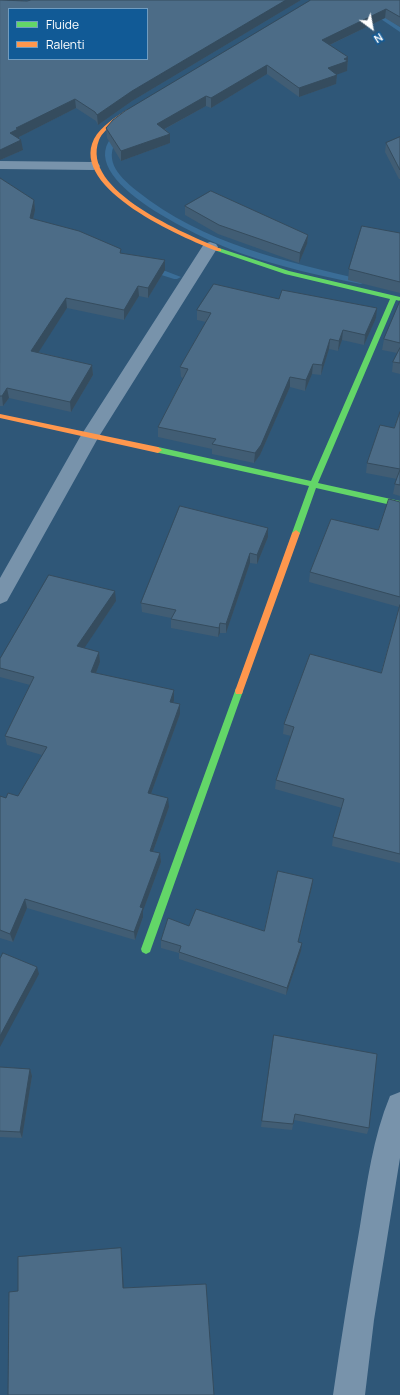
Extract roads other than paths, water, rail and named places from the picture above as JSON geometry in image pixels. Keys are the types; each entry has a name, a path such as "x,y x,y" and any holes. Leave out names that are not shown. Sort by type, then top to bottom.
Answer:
{"street":[{"path":"138,105 104,130 94,145 93,166 109,187 134,207 164,226 210,247 277,270 397,299 314,483 146,950"},
{"path":"0,165 93,166"},
{"path":"0,596 89,437 210,247"},
{"path":"0,416 89,437 314,483 400,504"},
{"path":"349,1395 359,1320 384,1165 400,1106"}],"waterway":[{"path":"356,0 400,30"},
{"path":"118,134 110,143 108,151 112,169 127,186 164,214 190,229 245,252 303,269 361,282"},
{"path":"152,269 177,277"}]}
